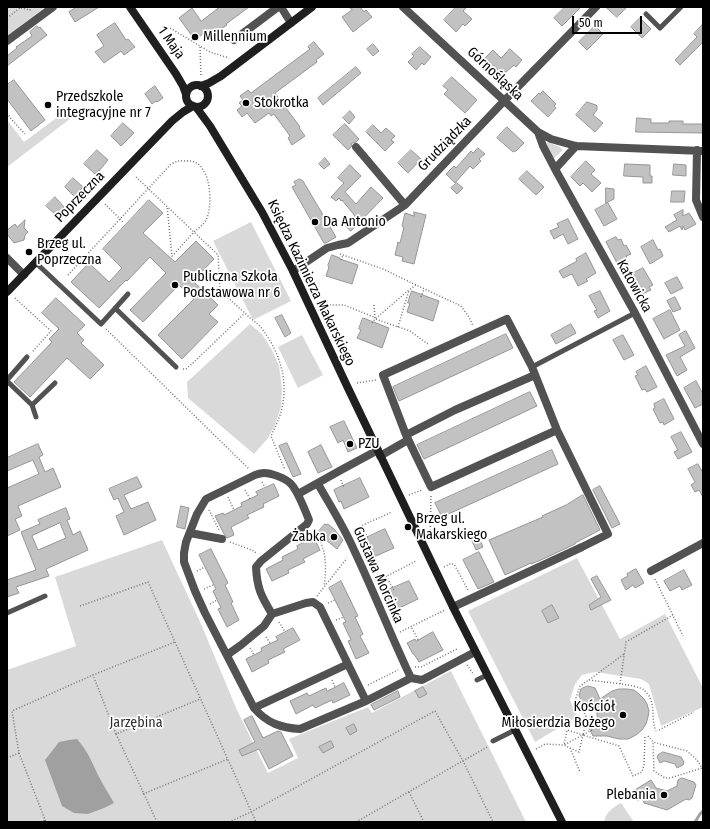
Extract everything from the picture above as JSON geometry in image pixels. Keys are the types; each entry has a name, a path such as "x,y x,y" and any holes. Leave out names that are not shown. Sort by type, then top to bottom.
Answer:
{"street":[{"path":"7,41 53,7"},
{"name":"1 Maja","path":"130,7 176,74 187,97"},
{"path":"234,40 278,7"},
{"path":"282,7 291,23"},
{"path":"199,83 206,89 208,100 201,107 194,107 189,104 187,97 190,88 199,83 209,83 221,76 312,7"},
{"name":"Górnośląska","path":"403,7 538,132 543,146 555,169"},
{"name":"Grudziądzka","path":"293,271 327,248 348,243 405,205 595,7"},
{"name":"1 Maja","path":"176,74 189,84 199,83"},
{"path":"208,94 212,86 221,76"},
{"name":"Poprzeczna","path":"172,121 187,97"},
{"name":"Księdza Kazimierza Makarskiego","path":"205,104 205,112 210,126"},
{"name":"Poprzeczna","path":"7,292 172,121 183,112 194,107"},
{"name":"Księdza Kazimierza Makarskiego","path":"194,107 210,126 262,212 293,271 475,652 562,822"},
{"path":"538,132 576,146 700,150 696,200 703,217"},
{"path":"555,169 576,146"},
{"path":"356,148 405,205"},
{"name":"Katowicka","path":"555,169 635,313 703,444"},
{"path":"7,258 24,274"},
{"path":"453,606 608,534 557,430 533,371 507,319 383,375 407,438 431,487 557,430"},
{"path":"298,494 341,470 379,453 455,410 533,371"},
{"path":"273,614 262,597 257,581 256,567 263,559 307,524 309,520 298,494 290,483 283,478 270,473 263,473 258,477 206,498 197,514 186,542 184,552 184,562 195,591 254,708 261,716 280,727 300,729 366,701 410,678 422,680 475,652"},
{"name":"Gustawa Morcinka","path":"318,484 346,533 410,678"},
{"path":"190,533 223,539"},
{"path":"651,571 703,542"},
{"path":"227,655 241,646 264,626 273,614 313,602 320,607 366,701"},
{"path":"254,708 348,664"}],"lane":[{"path":"646,14 660,28 681,7"},
{"path":"35,262 101,324 128,294"},
{"path":"115,308 176,367"},
{"path":"533,371 635,313"},
{"path":"27,357 7,381 32,405 36,417"},
{"path":"32,405 55,383"},
{"path":"7,613 45,596"},
{"path":"477,680 487,675"},
{"path":"494,742 514,730"}],"path":[{"path":"7,18 20,8 30,10 30,7"},
{"path":"160,34 170,28 210,52 229,58"},
{"path":"199,83 200,46"},
{"path":"7,113 25,134"},
{"path":"68,275 171,164 181,160 194,161 200,165 204,170 208,181 210,198 209,211 206,221 172,256 167,206"},
{"path":"136,177 218,254 220,290 258,325 271,342 280,361 284,392 278,423 271,436 285,470"},
{"path":"105,204 124,222"},
{"path":"327,248 383,269 461,306 469,317 477,333"},
{"path":"372,324 375,318 416,285"},
{"path":"421,297 424,289"},
{"path":"398,327 409,290"},
{"path":"15,298 51,331 27,357"},
{"path":"321,306 344,305 413,333 428,344 430,354"},
{"path":"374,305 375,318"},
{"path":"176,367 186,369 245,313"},
{"path":"101,324 258,477 265,487"},
{"path":"357,383 384,379"},
{"path":"339,476 344,488"},
{"path":"244,486 250,499"},
{"path":"401,499 431,487 430,539"},
{"path":"227,494 234,510"},
{"path":"205,512 208,507 223,539 254,551 263,559"},
{"path":"346,533 392,512"},
{"path":"307,524 312,527 324,551 326,577 324,586"},
{"path":"362,526 368,538"},
{"path":"313,602 324,586 354,550"},
{"path":"370,585 416,561"},
{"path":"444,567 454,564 471,598"},
{"path":"192,573 204,568"},
{"path":"651,571 683,636"},
{"path":"386,576 394,590"},
{"path":"80,606 148,582 256,822"},
{"path":"199,591 213,585"},
{"path":"206,606 217,600"},
{"path":"392,637 441,613"},
{"path":"273,614 285,632"},
{"path":"620,684 626,642 673,616"},
{"path":"412,627 418,640"},
{"path":"41,822 46,821 18,753 12,711 93,675 175,642"},
{"path":"536,749 545,744 564,745 579,752 586,718 576,698 580,686 624,654"},
{"path":"463,658 477,680"},
{"path":"93,675 116,734 156,822"},
{"path":"588,680 620,684 645,690 650,697 653,724 656,731"},
{"path":"116,734 201,698"},
{"path":"229,822 252,812 435,711 463,761 493,822"},
{"path":"659,730 694,712"},
{"path":"564,745 567,730 619,746 633,776 642,772 644,765 645,737"},
{"path":"564,745 592,730"},
{"path":"648,736 653,742 687,750 697,760 702,768 670,778 665,778 654,771 653,742"},
{"path":"357,822 494,742"},
{"path":"570,748 580,772"},
{"path":"7,758 18,753"},
{"path":"144,794 228,759"},
{"path":"409,792 424,822"}],"green space":[{"path":"7,7 45,7 7,36"},
{"path":"75,115 7,167 7,120 24,142 59,116"},
{"path":"548,142 562,149 562,151 554,158 546,144"},
{"path":"251,222 291,301 253,320 213,241"},
{"path":"250,324 262,334 272,350 279,366 282,389 281,407 275,425 268,438 254,454 188,398 187,382"},
{"path":"302,335 323,375 298,388 278,347"},
{"name":"Jarzębina","path":"162,540 201,624 237,710 268,773 298,758 289,739 368,707 372,713 451,671 526,822 7,822 7,670 76,646 55,577"},
{"path":"577,558 620,639 665,614 703,688 703,707 661,726 649,684 641,679 595,672 582,675 575,684 570,700 577,717 535,742 468,611"},
{"path":"621,803 634,822 604,822 610,811"}],"shaded area":[{"path":"77,739 81,743 114,803 88,814 74,813 62,806 45,760 59,742"}],"building":[{"path":"77,7 99,7 75,22 69,12"},
{"path":"220,7 249,7 226,24 227,25 221,29 222,30 208,38 204,33 195,40 179,18 192,8 201,21"},
{"path":"349,7 360,7 364,12 366,10 372,17 353,32 342,17 352,10"},
{"path":"456,7 467,7 463,11 472,19 465,26 463,24 456,32 444,20"},
{"path":"565,7 581,7 562,26 554,18"},
{"path":"606,7 627,7 617,17"},
{"path":"640,18 651,29 642,38 631,27"},
{"path":"115,23 126,40 128,39 135,47 124,55 121,51 104,63 95,52 104,46 97,35"},
{"path":"703,24 703,42 680,65 675,60 697,37 694,34"},
{"path":"37,26 39,28 40,27 47,35 7,66 7,56 17,48 16,47 32,36 30,32"},
{"path":"595,26 603,34 587,50 579,42"},
{"path":"314,42 324,54 316,60 317,62 275,93 305,136 292,145 288,138 290,136 274,114 271,116 269,113 255,123 247,113 242,117 237,110 242,106 239,103 243,100 240,96 248,90 251,93 310,49 308,47"},
{"path":"373,44 379,51 373,56 367,49"},
{"path":"420,47 431,57 424,65 422,63 416,70 408,62 414,56 412,54"},
{"path":"510,49 522,60 516,67 514,65 502,74 485,58 493,50 501,58"},
{"path":"356,67 361,73 323,105 318,98"},
{"path":"452,77 477,100 465,113 444,94 448,90 443,86"},
{"path":"14,80 45,120 31,131 7,99 7,85"},
{"path":"155,86 163,98 152,104 145,94"},
{"path":"543,91 556,104 554,106 556,108 548,117 531,101"},
{"path":"587,102 597,106 597,110 593,115 603,123 595,132 576,115"},
{"path":"350,111 355,117 349,124 343,118"},
{"path":"637,118 651,119 651,123 683,121 683,124 703,124 703,133 636,132"},
{"path":"123,123 134,133 121,146 111,136"},
{"path":"345,124 359,139 352,143 348,150 333,135"},
{"path":"373,125 381,133 386,128 395,136 391,140 394,142 385,151 366,132"},
{"path":"507,127 524,143 513,152 497,138"},
{"path":"478,148 485,154 479,159 481,161 473,169 470,166 455,183 446,174 454,166 456,168 471,151 473,153"},
{"path":"97,150 108,160 95,174 84,164"},
{"path":"411,150 421,159 408,173 398,163"},
{"path":"325,158 330,164 324,169 319,164"},
{"path":"586,161 595,170 591,174 601,183 592,192 583,183 580,186 571,177"},
{"path":"625,164 650,165 650,176 652,176 652,183 643,183 643,177 624,176"},
{"path":"674,164 686,165 686,176 673,175"},
{"path":"350,165 361,176 345,192 356,204 371,187 383,198 351,231 345,226 355,216 342,200 341,201 339,198 336,201 331,197 344,183 338,178"},
{"path":"527,171 544,187 536,195 519,179"},
{"path":"73,178 83,187 74,196 65,187"},
{"path":"300,179 303,181 336,237 326,243 324,243 292,187 296,185 294,182"},
{"path":"457,183 463,188 457,194 451,188"},
{"path":"606,188 614,189 614,199 606,203"},
{"path":"672,191 685,191 684,202 671,202"},
{"path":"55,197 64,207 56,215 46,206"},
{"path":"149,200 163,213 143,233 175,262 196,241 214,259 193,281 218,305 209,314 218,322 182,359 158,335 194,299 179,285 143,322 130,310 166,273 150,257 99,308 71,282 89,263 109,282 122,268 103,249"},
{"path":"608,203 617,219 604,226 595,210"},
{"path":"683,210 683,216 689,213 696,224 685,230 683,226 682,230 680,226 669,232 665,227 677,220 674,215"},
{"path":"414,212 426,215 414,264 402,261 403,257 395,255 404,227 402,226 405,213 414,216"},
{"path":"568,219 578,239 568,244 563,234 554,239 550,231 559,227 557,224"},
{"path":"25,220 24,228 28,232 25,235 24,240 14,243 7,234 7,230 15,224 17,227"},
{"path":"616,237 618,240 621,239 624,246 626,245 631,254 617,263 606,242"},
{"path":"653,240 663,256 650,264 641,247"},
{"path":"586,253 596,273 586,279 588,281 578,286 572,274 563,278 559,271 577,261 576,259"},
{"path":"332,255 358,265 352,284 326,276"},
{"path":"643,268 653,285 649,287 651,290 640,295 630,275"},
{"path":"677,277 683,288 671,294 665,283"},
{"path":"412,291 439,301 433,321 407,312"},
{"path":"600,291 610,311 598,318 594,311 597,310 589,296"},
{"path":"675,297 681,309 673,312 667,301"},
{"path":"56,298 85,325 77,333 84,340 81,343 104,365 90,379 67,358 30,397 14,382 52,342 49,339 59,329 42,313"},
{"path":"670,310 680,330 664,339 653,319"},
{"path":"282,315 291,333 285,337 275,318"},
{"path":"363,318 389,328 382,348 357,338 361,330 359,329"},
{"path":"571,324 576,333 556,344 551,335"},
{"path":"686,331 695,348 680,357 687,370 677,376 666,355 685,346 679,335"},
{"path":"506,334 513,348 399,401 393,387"},
{"path":"623,335 634,355 624,360 613,340"},
{"path":"646,366 657,387 647,392 645,389 642,390 635,376 638,375 636,372"},
{"path":"696,381 703,394 703,404 695,408 684,388"},
{"path":"530,392 537,406 424,459 417,445"},
{"path":"664,399 674,419 664,425 663,422 660,423 653,409 655,408 654,404"},
{"path":"344,421 357,448 348,452 343,440 338,443 330,427"},
{"path":"681,432 692,452 678,459 674,452 678,450 671,437"},
{"path":"287,443 301,474 293,477 279,446"},
{"path":"38,444 43,455 39,457 45,472 53,468 61,487 18,506 22,516 15,519 20,530 7,536 7,488 39,474 33,460 7,471 7,458"},
{"path":"321,445 332,467 318,473 308,452"},
{"path":"552,450 558,464 442,517 435,503"},
{"path":"698,464 703,473 703,497 699,490 695,492 691,485 695,482 688,469"},
{"path":"137,477 142,487 124,495 131,509 148,502 156,520 124,535 116,516 124,512 118,498 114,500 109,489"},
{"path":"360,478 369,497 344,509 334,490"},
{"path":"274,484 279,496 263,504 264,507 247,515 249,518 231,527 234,535 227,538 215,516 223,513 224,515 242,506 241,503 258,495 256,492"},
{"path":"600,486 620,524 612,528 593,490"},
{"path":"583,495 600,530 575,544 505,575 489,540 543,517 542,516"},
{"path":"181,506 189,508 185,529 177,527"},
{"path":"66,508 70,519 67,520 73,535 80,531 88,550 46,569 49,576 16,587 19,593 7,597 7,580 36,570 21,532 40,524 38,520","holes":["60,523 66,538 38,550 32,536"]},
{"path":"325,524 328,524 334,529 343,540 337,549 320,535 322,534 319,531"},
{"path":"385,529 394,548 369,559 359,541"},
{"path":"314,538 320,550 303,559 305,562 288,570 289,573 272,581 266,569 283,560 282,557 298,549 297,546"},
{"path":"479,538 483,547 476,550 472,541"},
{"path":"211,549 228,583 225,585 239,620 227,627 218,609 221,608 213,591 216,589 199,555"},
{"path":"479,552 494,582 478,589 463,560"},
{"path":"636,569 644,583 635,588 633,585 626,590 621,580 628,576 627,574"},
{"path":"684,570 692,585 682,590 680,586 670,591 664,581"},
{"path":"597,576 611,600 591,610 589,605 601,597 591,579"},
{"path":"341,581 358,616 355,617 363,634 360,636 369,653 356,659 348,641 351,640 343,623 346,622 329,588"},
{"path":"409,581 418,599 393,611 390,602 388,603 383,592"},
{"path":"552,605 559,618 548,623 542,611"},
{"path":"293,628 300,640 283,649 285,652 268,660 269,663 252,672 246,659 262,651 261,648 278,640 276,637"},
{"path":"433,632 443,650 419,662 407,643 415,639 416,641"},
{"path":"344,683 350,695 333,703 332,700 315,708 313,705 296,714 290,701 307,693 309,696 326,688 327,691"},
{"name":"Kościół Miłosierdzia Bożego","path":"588,686 595,688 600,699 612,691 619,689 634,690 639,694 647,704 649,711 646,724 642,730 628,739 593,736 588,726 592,721 598,722 596,706 583,703 579,696 581,689"},
{"path":"423,687 427,694 419,698 415,691"},
{"path":"398,691 400,697 374,710 371,705"},
{"path":"252,716 263,738 278,731 281,732 293,756 269,769 259,749 242,756 239,750 255,742 244,720"},
{"path":"354,724 357,731 350,735 346,728"},
{"path":"331,741 334,747 323,753 319,747"},
{"path":"663,752 681,757 684,762 683,765 677,768 675,764 664,761 660,763 657,757"},
{"name":"Plebania","path":"682,778 694,782 696,785 692,798 689,800 686,799 667,810 644,803 642,798 638,801 633,791 651,780 656,788 667,791 677,786 678,780"}],"waterway":[{"path":"695,822 703,811"}],"place":[{"name":"Millennium","path":"195,37"},
{"name":"Stokrotka","path":"246,103"},
{"name":"Przedszkole integracyjne nr 7","path":"48,105"},
{"name":"Da Antonio","path":"315,222"},
{"name":"Brzeg ul. Poprzeczna","path":"29,252"},
{"name":"Publiczna Szkoła Podstawowa nr 6","path":"175,285"},
{"name":"PZU","path":"350,444"},
{"name":"Brzeg ul. Makarskiego","path":"408,527"},
{"name":"Żabka","path":"334,537"},
{"name":"Kościół Miłosierdzia Bożego","path":"623,715"},
{"name":"Plebania","path":"664,795"}]}
